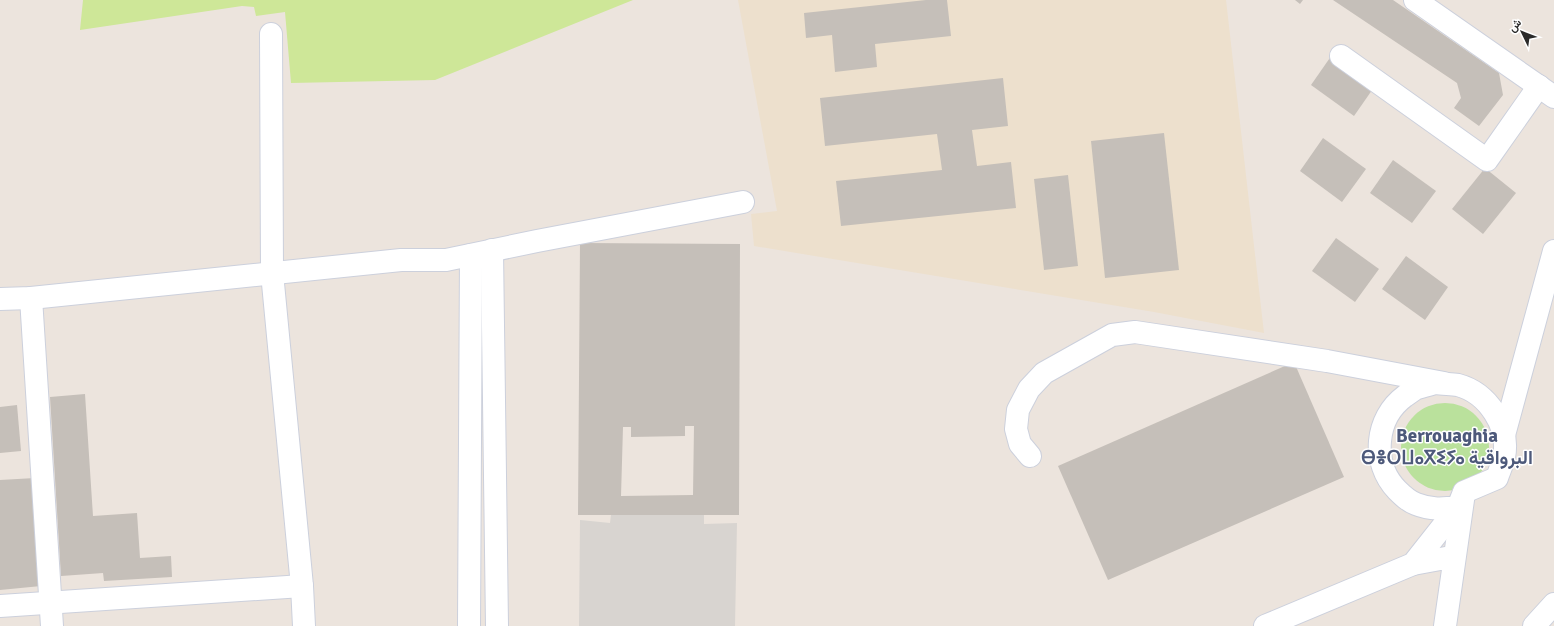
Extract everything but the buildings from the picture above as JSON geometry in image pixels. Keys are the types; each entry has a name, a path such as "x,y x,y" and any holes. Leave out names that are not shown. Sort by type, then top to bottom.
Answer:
{"street":[{"path":"1341,56 1487,160 1546,92 1415,0"},
{"path":"271,34 272,273 302,586 304,626"},
{"path":"0,299 31,298 401,260 446,260 743,202"},
{"path":"492,250 497,626"},
{"path":"1458,385 1436,383 1415,389 1397,402 1385,419 1379,440 1381,462 1390,482 1405,498 1415,504 1437,510 1461,500 1497,478 1504,457 1504,435 1554,251"},
{"path":"469,626 471,255"},
{"path":"31,298 52,626"},
{"path":"1030,456 1020,444 1016,429 1018,410 1029,389 1044,373 1112,335 1134,332 1327,362 1458,385 1478,394 1497,415 1504,435"},
{"path":"1413,564 1461,500"},
{"path":"1445,626 1461,500"},
{"path":"1265,626 1413,564 1451,557 1453,568"},
{"path":"0,606 302,586"},
{"path":"1534,626 1554,604"}],"shaded area":[{"path":"738,0 1226,0 1264,333 1154,312 754,246 751,214 777,211"},
{"path":"611,515 704,515 704,524 737,523 735,626 579,626 580,520 610,523"}],"green space":[{"path":"83,0 633,0 435,80 291,83 285,12 256,16 254,7 242,6 80,30"},
{"path":"1445,403 1462,407 1476,416 1485,430 1489,447 1485,464 1476,478 1462,487 1445,491 1428,487 1414,478 1405,464 1401,447 1405,430 1414,416 1428,407"}],"district":[{"name":"Berrouaghia ⴱⴻⵔⵡⴰⴳⵉⵢⴰ البرواقية","path":"1447,447"}]}
